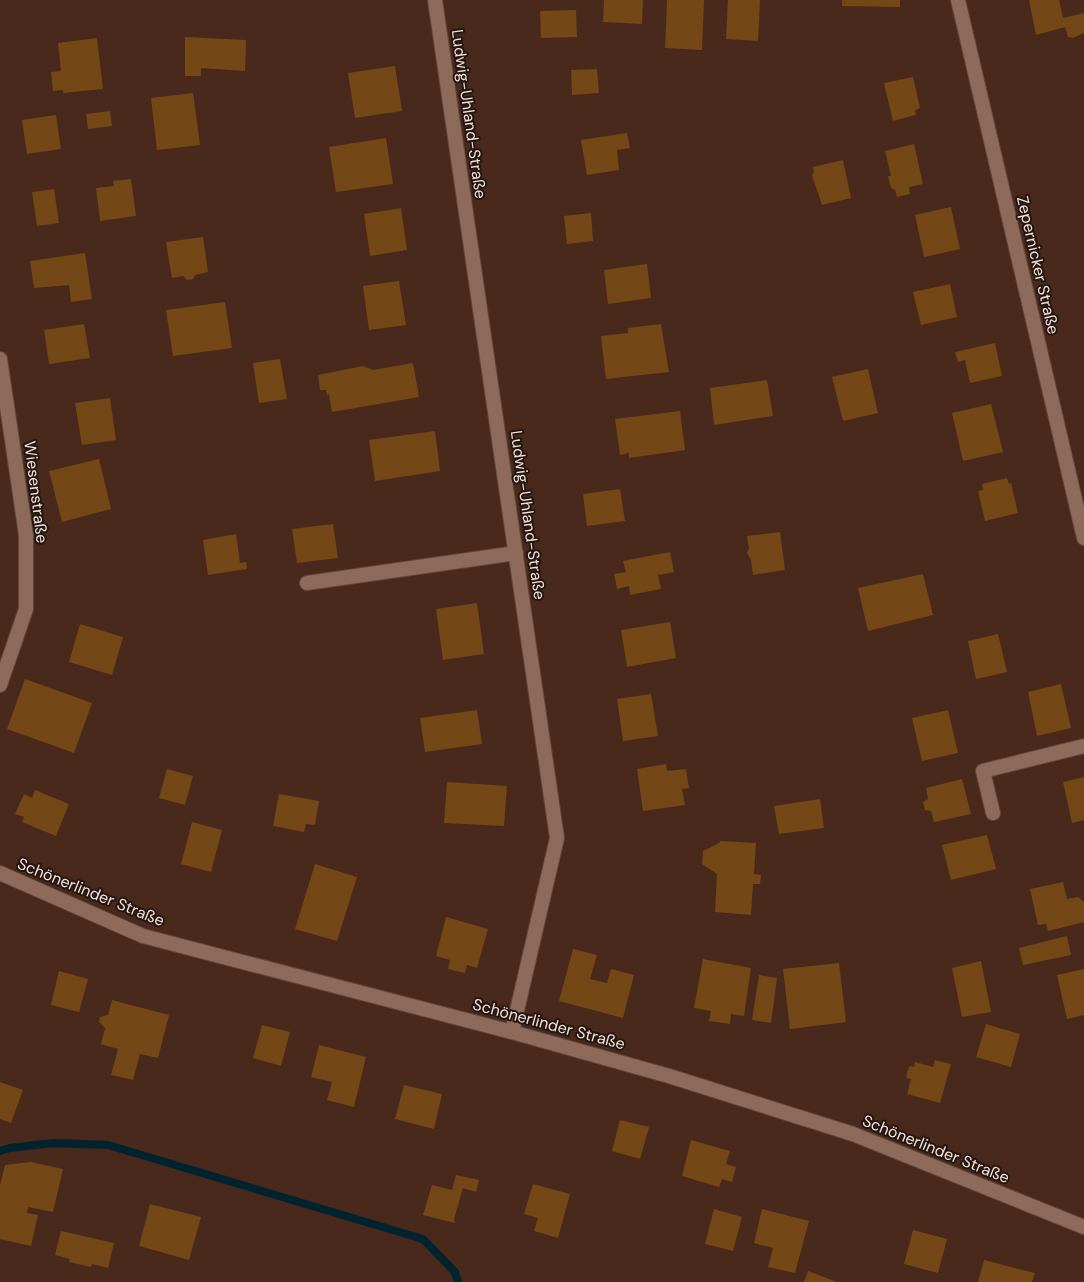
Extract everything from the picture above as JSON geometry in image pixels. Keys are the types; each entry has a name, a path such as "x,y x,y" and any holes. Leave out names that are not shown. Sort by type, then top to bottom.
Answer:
{"street":[{"name":"Ludwig-Uhland-Straße","path":"435,0 557,838 512,1032"},
{"name":"Zepernicker Straße","path":"958,0 1084,538"},
{"name":"Wiesenstraße","path":"0,359 26,535 26,609 0,685"},
{"path":"307,583 516,553"},
{"path":"993,813 983,771 1084,746"},
{"name":"Schönerlinder Straße","path":"0,873 143,936 512,1032 669,1076 853,1134 1084,1227"}],"building":[{"path":"604,0 643,0 642,24 603,22"},
{"path":"667,0 704,0 702,50 665,48"},
{"path":"728,0 760,0 758,41 726,39"},
{"path":"842,0 900,0 900,7 842,6"},
{"path":"1029,0 1059,0 1063,18 1084,13 1084,33 1073,38 1068,37 1065,27 1036,35"},
{"path":"576,10 577,37 541,38 540,11"},
{"path":"185,37 246,40 245,71 201,68 201,76 185,76"},
{"path":"97,38 103,89 63,93 63,90 53,91 51,72 61,71 58,43"},
{"path":"395,66 402,111 355,118 348,73"},
{"path":"597,69 599,93 572,95 571,70"},
{"path":"913,77 920,108 915,110 916,115 893,121 884,83"},
{"path":"193,93 200,145 157,150 151,98"},
{"path":"110,111 112,126 88,129 86,114"},
{"path":"56,115 61,149 27,154 22,120"},
{"path":"627,133 630,148 617,150 619,170 587,175 581,140"},
{"path":"386,138 393,184 336,192 329,147"},
{"path":"914,144 923,184 909,187 910,194 897,197 895,190 891,188 888,176 891,176 885,151"},
{"path":"843,160 851,198 822,205 812,175 814,172 813,167"},
{"path":"131,179 136,216 100,221 96,188 114,186 113,181"},
{"path":"54,189 59,223 37,226 32,192"},
{"path":"951,207 960,249 924,257 915,215"},
{"path":"401,208 407,250 370,256 364,214"},
{"path":"591,213 593,241 567,244 564,216"},
{"path":"203,237 208,272 195,275 193,279 187,280 183,276 172,278 166,242"},
{"path":"85,253 92,299 71,302 69,285 34,288 30,261"},
{"path":"647,264 651,298 608,304 604,270"},
{"path":"399,281 406,325 369,330 363,286"},
{"path":"950,284 957,317 921,325 913,292"},
{"path":"225,302 232,348 173,356 166,310"},
{"path":"84,324 90,358 49,364 44,330"},
{"path":"661,324 669,372 606,379 601,336 628,333 628,328"},
{"path":"995,343 1002,376 970,383 965,360 958,362 955,352"},
{"path":"280,359 287,399 259,403 253,363"},
{"path":"413,363 419,397 332,412 329,394 327,395 326,390 320,390 318,375 363,366 373,370"},
{"path":"868,369 878,413 843,421 832,377"},
{"path":"767,380 773,416 714,425 710,388"},
{"path":"110,398 116,440 82,445 75,403"},
{"path":"991,404 1003,452 963,461 952,413"},
{"path":"680,411 685,450 629,458 629,453 620,455 615,419"},
{"path":"435,431 440,471 375,481 369,440"},
{"path":"99,459 111,509 62,522 49,471"},
{"path":"1007,478 1009,484 1011,483 1018,513 985,521 978,491 983,490 982,484"},
{"path":"620,489 625,521 587,526 583,494"},
{"path":"333,524 338,558 297,563 292,529"},
{"path":"780,532 785,570 753,575 751,560 747,553 749,549 747,536"},
{"path":"236,534 240,563 246,562 247,569 208,575 203,540"},
{"path":"670,552 674,572 658,575 661,589 630,595 629,586 617,589 614,574 626,572 623,561"},
{"path":"923,574 933,615 868,631 858,588"},
{"path":"477,603 484,654 443,660 436,609"},
{"path":"670,622 676,658 627,667 621,630"},
{"path":"80,624 123,637 112,675 69,662"},
{"path":"998,634 1007,672 976,679 968,641"},
{"path":"25,679 92,703 74,753 7,729"},
{"path":"1061,684 1071,728 1037,736 1028,692"},
{"path":"651,694 658,736 623,741 617,699"},
{"path":"477,710 482,744 425,752 420,718"},
{"path":"948,710 958,753 922,761 912,718"},
{"path":"666,764 667,771 686,769 689,788 682,789 685,805 643,811 637,769"},
{"path":"167,769 193,776 185,805 159,798"},
{"path":"1084,777 1084,820 1072,823 1063,782"},
{"path":"962,779 971,814 934,822 931,811 925,810 923,802 928,799 926,788"},
{"path":"447,782 507,786 504,826 444,823"},
{"path":"35,790 69,804 56,836 22,822 24,817 15,814 24,794 32,798"},
{"path":"279,794 319,801 315,825 306,824 304,832 273,826"},
{"path":"820,799 824,828 779,834 774,806"},
{"path":"192,822 222,830 211,872 181,864"},
{"path":"987,835 996,869 951,880 942,845"},
{"path":"720,841 756,843 754,874 761,875 760,884 753,884 751,915 715,912 717,874 702,864 703,851"},
{"path":"315,864 357,877 337,941 295,929"},
{"path":"1063,882 1067,899 1078,897 1084,902 1084,922 1048,931 1046,924 1038,925 1030,889"},
{"path":"446,917 488,929 477,968 467,965 465,973 448,969 450,960 436,956"},
{"path":"1067,936 1071,955 1023,965 1019,948"},
{"path":"573,949 597,955 590,979 607,983 611,969 634,975 623,1018 559,1001"},
{"path":"703,959 751,968 744,1016 731,1014 730,1024 709,1021 711,1011 694,1008"},
{"path":"981,961 991,1012 962,1017 952,968"},
{"path":"839,963 846,1022 790,1029 783,969"},
{"path":"1084,969 1084,1015 1067,1019 1057,975"},
{"path":"59,971 88,979 79,1012 51,1005"},
{"path":"759,975 777,978 771,1023 752,1020"},
{"path":"112,1000 169,1015 158,1058 140,1054 133,1080 111,1075 118,1049 101,1044 105,1028 99,1022 100,1017 108,1015"},
{"path":"986,1024 1020,1034 1011,1067 976,1057"},
{"path":"262,1025 290,1032 281,1066 253,1058"},
{"path":"319,1045 366,1057 354,1107 327,1100 332,1082 311,1077"},
{"path":"935,1060 951,1064 940,1103 907,1094 911,1079 906,1078 909,1066 914,1067 915,1062 933,1067"},
{"path":"0,1082 23,1090 11,1123 0,1119"},
{"path":"404,1085 442,1094 434,1129 395,1119"},
{"path":"620,1120 649,1127 640,1159 612,1151"},
{"path":"691,1140 730,1151 726,1164 736,1167 732,1182 722,1179 719,1187 682,1176"},
{"path":"31,1162 63,1169 53,1212 28,1207 27,1213 38,1215 31,1246 0,1239 0,1185 5,1165"},
{"path":"456,1175 479,1180 476,1192 463,1188 454,1219 455,1223 423,1215 432,1185 452,1190"},
{"path":"533,1184 570,1194 558,1238 534,1231 538,1218 524,1214"},
{"path":"150,1204 201,1217 189,1260 139,1246"},
{"path":"714,1209 742,1217 733,1251 705,1244"},
{"path":"762,1209 809,1221 795,1273 768,1267 773,1248 754,1243"},
{"path":"913,1230 947,1239 938,1273 904,1264"},
{"path":"61,1231 114,1243 108,1268 92,1264 91,1267 69,1262 70,1259 55,1255"},
{"path":"984,1260 1035,1273 1032,1282 978,1282"},
{"path":"808,1271 837,1282 804,1282"}],"waterway":[{"path":"0,1151 53,1143 108,1145 423,1239 455,1272 458,1282"}]}
